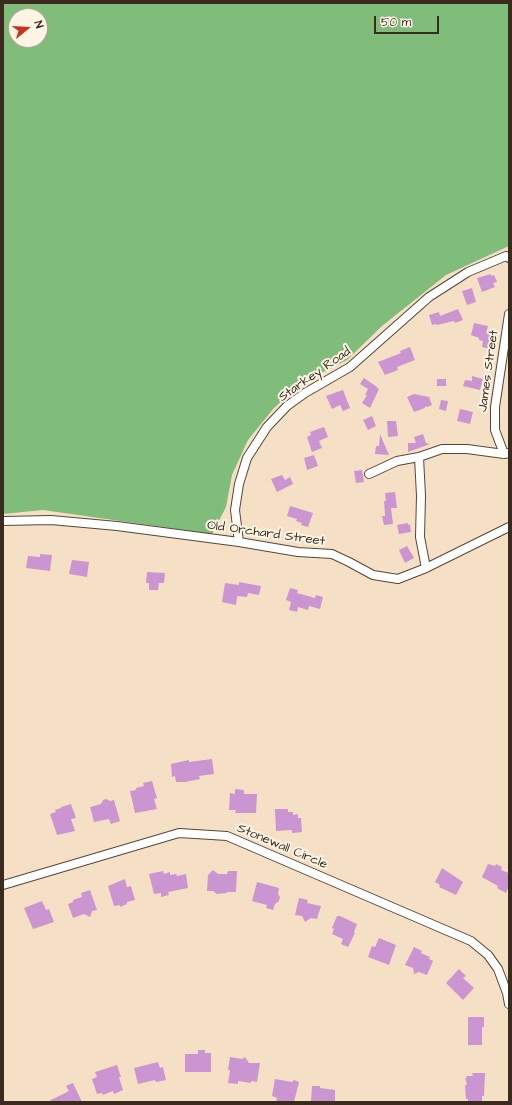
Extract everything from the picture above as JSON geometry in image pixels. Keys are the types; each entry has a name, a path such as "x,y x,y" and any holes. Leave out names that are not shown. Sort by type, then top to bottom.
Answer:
{"street":[{"name":"Starkey Road","path":"239,542 235,510 239,484 248,458 267,427 287,406 305,393 350,367 429,297 468,272 496,259 506,256 509,258"},
{"name":"James Street","path":"506,453 495,430 495,407 509,314"},
{"path":"369,474 397,461 419,457 442,449 467,449 506,453"},
{"path":"419,457 421,496 420,537 426,568"},
{"name":"Old Orchard Street","path":"3,520 51,520 117,526 239,542 298,552 332,554 373,575 398,579 426,568 509,527"},
{"name":"Stonewall Circle","path":"3,885 179,833 227,836 471,941 488,955 498,969 507,993 509,1004"}],"green space":[{"path":"3,3 509,3 509,246 446,275 382,326 347,360 302,383 274,408 248,440 232,475 226,507 212,534 43,510 3,514"}],"building":[{"path":"491,274 491,276 494,275 497,282 493,283 495,287 482,292 477,278"},
{"path":"472,288 476,302 467,305 462,291"},
{"path":"458,309 463,320 455,323 454,321 432,325 429,315 439,312 440,316"},
{"path":"474,323 488,326 487,330 495,331 491,349 482,347 483,341 471,335"},
{"path":"410,347 415,360 397,367 398,370 385,375 378,362 401,353 400,351"},
{"path":"472,376 483,379 480,390 463,386 465,380 472,381"},
{"path":"364,378 379,389 370,408 362,403 367,395 365,395 368,389 360,384"},
{"path":"437,379 446,379 446,386 437,386"},
{"path":"343,390 350,408 343,411 340,405 332,409 326,396"},
{"path":"414,394 429,397 432,405 427,407 425,406 425,408 414,412 407,397"},
{"path":"441,400 448,401 446,411 439,409"},
{"path":"460,409 473,412 470,424 457,421"},
{"path":"372,416 376,426 368,430 363,420"},
{"path":"387,421 396,421 398,436 388,437"},
{"path":"324,427 328,437 319,441 322,448 312,452 307,437 311,435 310,432"},
{"path":"380,434 389,455 375,454 376,446 379,446"},
{"path":"423,434 426,443 430,444 408,452 408,443 416,443 414,437"},
{"path":"314,455 318,466 307,470 304,458"},
{"path":"362,470 364,482 356,483 354,471"},
{"path":"282,475 285,480 290,477 293,484 277,492 271,479"},
{"path":"395,492 397,508 391,508 393,524 384,525 382,516 385,516 385,493"},
{"path":"290,506 313,513 308,527 301,525 302,523 296,521 297,519 287,516"},
{"path":"408,523 408,525 410,524 411,532 399,534 397,525"},
{"path":"407,546 414,558 405,563 399,550"},
{"path":"40,554 52,555 50,571 26,568 28,556 40,557"},
{"path":"72,560 89,562 87,577 69,574"},
{"path":"147,572 165,573 164,583 159,583 158,590 149,590 149,583 146,583"},
{"path":"239,582 261,586 259,595 248,593 247,597 237,596 236,605 222,602 225,583 239,585"},
{"path":"290,588 298,590 297,593 315,598 316,595 323,597 320,609 309,606 308,610 298,607 297,612 289,610 291,602 286,600"},
{"path":"212,759 214,774 199,776 200,779 185,782 176,782 175,776 172,777 171,764 189,760 189,762"},
{"path":"152,781 157,798 154,799 157,809 135,813 130,791 144,786 143,783"},
{"path":"235,789 244,790 244,794 257,794 256,813 235,813 236,810 229,810 230,793 235,794"},
{"path":"106,799 110,801 114,800 120,821 111,824 109,819 94,822 90,807 101,804 103,800"},
{"path":"71,804 76,818 71,819 75,831 57,835 50,814 56,812 55,810 61,807"},
{"path":"275,809 288,809 288,812 293,812 293,815 298,814 298,818 301,818 302,832 292,833 292,830 276,831"},
{"path":"488,864 495,866 496,864 502,867 501,870 509,873 509,886 506,893 497,888 498,886 482,877"},
{"path":"442,868 463,882 456,895 439,887 440,885 435,882"},
{"path":"213,870 218,874 227,874 228,871 237,871 236,892 217,894 213,891 207,891 208,875"},
{"path":"163,871 164,874 170,872 170,875 176,874 177,876 186,874 188,888 168,892 169,895 161,897 161,893 154,894 149,874"},
{"path":"125,879 127,887 131,886 135,900 127,902 127,904 120,907 120,905 114,906 108,886"},
{"path":"257,882 279,888 279,901 275,904 273,910 266,908 267,905 252,901"},
{"path":"90,890 97,910 92,911 90,917 84,914 73,918 68,904 73,902 73,900 82,897 81,893"},
{"path":"299,898 308,900 307,903 321,906 317,919 311,918 305,922 302,916 295,915"},
{"path":"42,901 46,910 49,909 54,922 33,929 24,908"},
{"path":"337,916 357,924 355,933 348,947 341,944 343,939 332,934 334,929 332,928"},
{"path":"379,938 396,945 389,965 368,957 372,946 375,947"},
{"path":"414,947 422,951 421,953 430,957 429,959 433,961 427,975 419,972 414,974 413,968 405,965"},
{"path":"459,969 466,976 463,978 474,988 463,1000 446,983"},
{"path":"468,1017 484,1017 484,1027 482,1027 482,1045 468,1045"},
{"path":"198,1050 205,1050 205,1053 211,1053 211,1072 185,1072 185,1054 198,1054"},
{"path":"230,1057 242,1059 245,1057 249,1063 260,1063 257,1082 251,1081 251,1083 238,1081 238,1084 228,1083"},
{"path":"158,1062 160,1068 163,1067 166,1080 156,1082 155,1080 138,1084 134,1068"},
{"path":"117,1065 123,1090 114,1094 113,1091 103,1095 102,1093 97,1094 92,1079 97,1077 95,1072"},
{"path":"472,1073 485,1073 484,1096 482,1096 482,1102 468,1102 468,1099 466,1099 465,1086 467,1084 465,1078 467,1078 466,1076 473,1076"},
{"path":"275,1079 292,1082 294,1080 299,1082 294,1102 276,1102 277,1098 272,1096"},
{"path":"73,1083 82,1102 47,1102 69,1091 66,1086"},
{"path":"312,1086 320,1086 320,1088 335,1090 335,1102 311,1102"}]}
